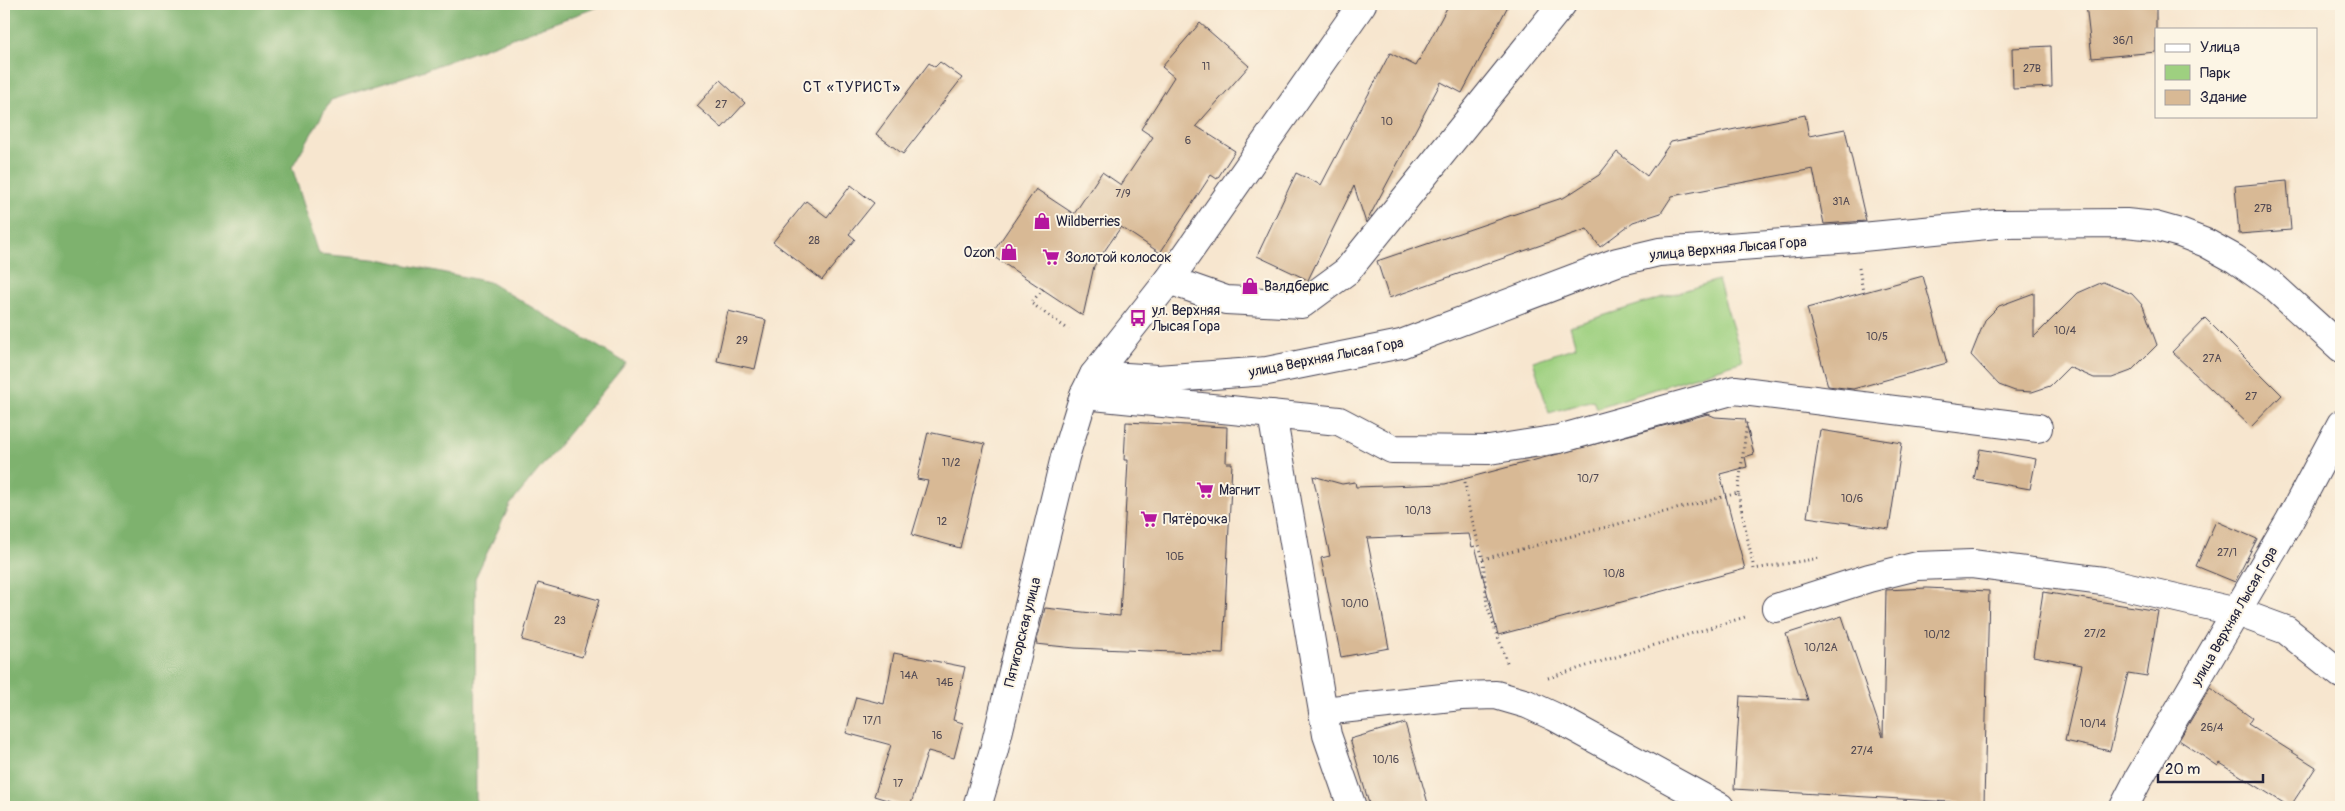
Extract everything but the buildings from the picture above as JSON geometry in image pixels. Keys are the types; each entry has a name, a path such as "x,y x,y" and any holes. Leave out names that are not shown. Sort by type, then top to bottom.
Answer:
{"street":[{"path":"1362,4 1169,280 1089,385 1170,405 1339,421 1392,449 1489,450 1560,439 1735,390 2038,428"},
{"path":"1169,280 1226,300 1302,304 1347,272 1562,4"},
{"name":"улица Верхняя Лысая Гора","path":"1089,385 1258,372 1401,344 1617,262 1659,252 1852,238 1997,224 2126,223 2155,226 2180,233 2206,243 2235,259 2272,285 2341,348"},
{"name":"Пятигорская улица","path":"977,807 994,750 1065,457 1089,385"},
{"path":"1272,414 1327,735 1352,807"},
{"name":"улица Верхняя Лысая Гора","path":"2124,807 2139,778 2290,520 2333,459 2341,424"},
{"path":"1776,608 1869,578 1917,566 1972,564 2103,581 2237,612 2286,630 2341,674"},
{"path":"1323,711 1461,696 1496,695 1526,704 1555,718 1720,807"}],"path":[{"path":"1043,289 1031,303 1069,330"},
{"path":"1725,393 1731,403 1750,406 1738,493 1754,569 1830,556"},
{"path":"1464,480 1469,509 1483,559 1487,606 1510,672"},
{"path":"1483,559 1738,493"},
{"path":"1544,680 1776,608"}],"green space":[{"path":"4,4 606,4 416,73 331,100 292,167 319,254 383,260 489,282 626,363 510,505 475,578 476,807 4,807"},
{"path":"1718,280 1743,361 1596,408 1593,400 1549,413 1533,361 1576,347 1570,326"}],"place":[{"name":"Wildberries","path":"1042,221"},
{"name":"Ozon","path":"1009,252"},
{"name":"Золотой колосок","path":"1051,257"},
{"name":"Валдберис","path":"1250,286"},
{"name":"ул. Верхняя Лысая Гора","path":"1138,318"},
{"name":"Магнит","path":"1205,490"},
{"name":"Пятёрочка","path":"1149,519"}],"district":[{"name":"СТ «ТУРИСТ»","path":"852,87"}]}
